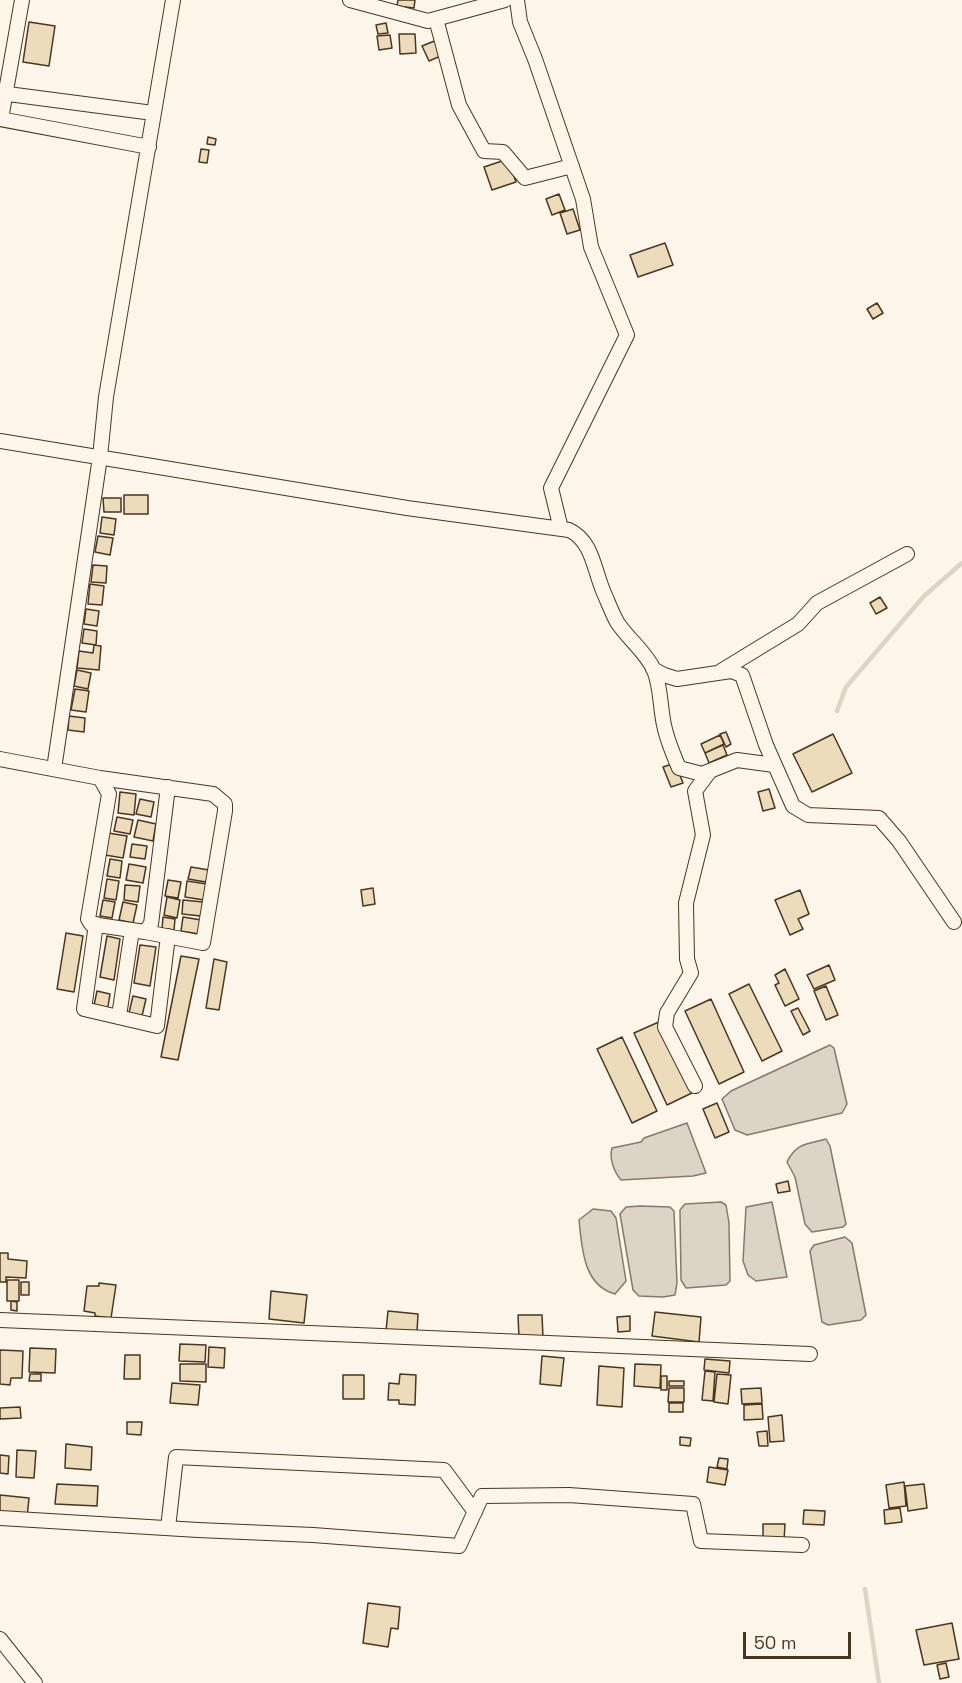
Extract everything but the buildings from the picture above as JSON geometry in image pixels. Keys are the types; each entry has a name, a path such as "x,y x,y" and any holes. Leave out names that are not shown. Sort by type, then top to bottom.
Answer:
{"street":[{"path":"22,0 3,93 1,119 149,147"},
{"path":"54,769 100,456 106,397 173,0"},
{"path":"350,0 428,21 505,0"},
{"path":"517,0 520,22 583,199 591,248 627,335 551,488 561,529"},
{"path":"436,19 459,105 484,151 502,152 525,178 572,166"},
{"path":"3,93 153,113"},
{"path":"0,441 395,507 561,529 574,533 584,541 590,551 603,591 617,622 653,669 664,726 679,768 702,774 737,760 774,765"},
{"path":"717,674 798,624 817,603 907,554"},
{"path":"653,669 676,679 731,671 742,675 774,765 793,806 808,814 879,818 899,842 954,922"},
{"path":"0,759 100,778 213,794 225,804 203,943 91,924 88,919 109,794 100,778"},
{"path":"695,1086 665,1027 667,1013 691,973 687,959 686,903 703,835 695,791 710,771"},
{"path":"119,1016 138,931 151,924 168,787"},
{"path":"96,924 84,1009 157,1026 168,936"},
{"path":"0,1320 810,1354"},
{"path":"168,1528 176,1457 444,1470 474,1512"},
{"path":"0,1518 313,1535 459,1546 482,1496 569,1495 693,1504 701,1541 802,1545"},
{"path":"0,1639 35,1683"}],"shaded area":[{"path":"830,1045 834,1048 847,1104 842,1113 747,1135 735,1130 722,1099 731,1091"},
{"path":"687,1123 706,1173 693,1176 621,1180 613,1165 612,1148 641,1142 644,1138"},
{"path":"826,1139 830,1146 846,1224 843,1227 812,1232 805,1224 795,1177 787,1162 798,1148"},
{"path":"721,1202 726,1205 729,1223 730,1281 726,1285 686,1288 681,1280 680,1210 685,1204"},
{"path":"772,1202 787,1277 756,1281 748,1275 743,1261 746,1207"},
{"path":"626,1207 670,1207 674,1211 677,1283 675,1295 639,1296 633,1290 620,1214"},
{"path":"593,1209 611,1211 616,1218 626,1281 615,1294 596,1283 590,1274 583,1253 579,1220"},
{"path":"845,1237 852,1243 866,1315 861,1320 828,1325 822,1322 810,1251 814,1245"}],"waterway":[{"path":"837,711 846,687 924,596 962,563"},
{"path":"865,1589 879,1683"}]}
